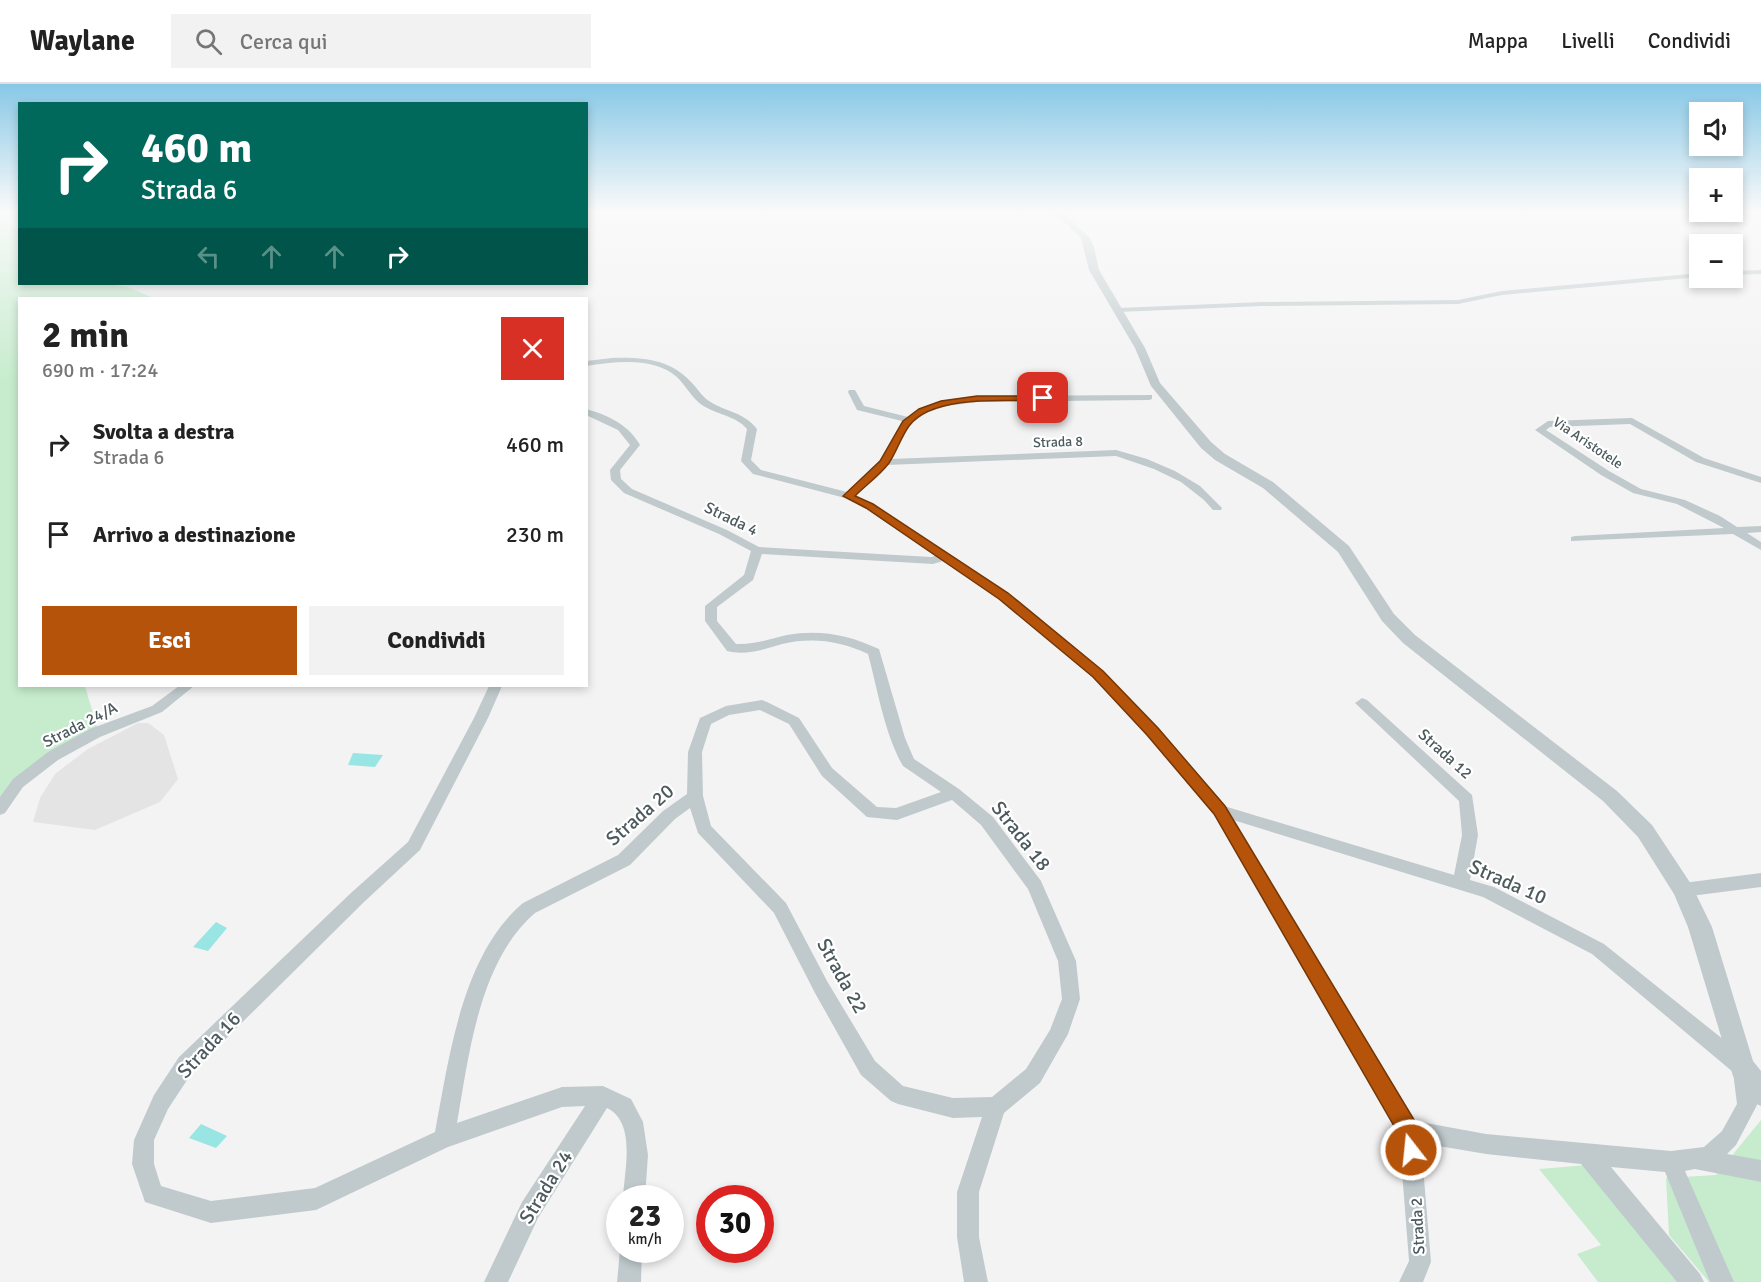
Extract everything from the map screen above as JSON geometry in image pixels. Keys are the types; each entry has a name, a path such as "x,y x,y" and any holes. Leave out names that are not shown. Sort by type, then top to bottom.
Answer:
{"street":[{"path":"1095,269 1140,348 1155,384 1206,445 1220,457 1268,485 1344,549 1388,617 1409,639 1610,796 1645,831 1683,890 1700,927 1742,1067 1747,1105 1729,1138 1709,1157 1681,1160"},
{"path":"1743,273 1761,272"},
{"path":"1118,310 1262,303 1458,302 1502,293 1689,276"},
{"path":"588,364 638,361 670,368 687,382 694,394 703,402 747,421 752,429 746,461 757,472 849,496 884,462 909,420 923,411 944,403 977,399 1149,397"},
{"path":"852,392 860,408 909,420"},
{"name":"Strada 4","path":"588,412 604,417 633,438 635,445 615,470 616,480 628,491 723,532 757,550 933,561 943,556"},
{"name":"Via Aristotele","path":"1735,531 1716,518 1681,502 1637,491 1540,430 1548,424 1632,421 1700,460 1761,480"},
{"name":"Strada 8","path":"884,462 1116,453 1149,461 1166,469 1211,501 1217,508"},
{"name":"Strada 2","path":"849,496 869,506 1003,596 1098,674 1152,731 1219,810 1408,1130 1414,1169 1420,1262 1411,1282"},
{"path":"1575,539 1761,529"},
{"path":"1735,531 1761,547"},
{"name":"Strada 18","path":"757,550 748,577 711,606 711,621 732,648 755,649 787,639 832,635 849,639 874,652 898,738 908,762 954,793 987,821 1035,886 1067,961 1071,999 1058,1034 1033,1076 996,1107"},
{"name":"Strada 24/A","path":"0,809 18,783 52,756 95,733 157,709 186,687"},
{"name":"Strada 16","path":"495,687 481,718 414,846 358,897 186,1064 161,1102 144,1140 143,1164 153,1194 211,1212 316,1199 444,1138 562,1097 603,1096"},
{"name":"Strada 12","path":"1362,703 1467,799 1470,835 1461,884"},
{"name":"Strada 20","path":"444,1138 461,1046 487,965 520,915 548,897 590,879 626,859 670,815 695,796 695,752 705,721 726,711 762,705 794,721 827,771 873,813 897,814 954,793"},
{"name":"Strada 22","path":"695,796 704,829 780,908 821,987 868,1068 898,1094 953,1108 996,1107"},
{"name":"Strada 10","path":"1219,810 1488,892 1598,949 1742,1067"},
{"path":"1683,890 1761,880"},
{"path":"1742,1067 1761,1093"},
{"path":"603,1096 624,1106 633,1122 637,1155 635,1185"},
{"name":"Strada 24","path":"496,1282 530,1210 603,1096"},
{"path":"976,1282 968,1236 968,1192 996,1107"},
{"path":"1408,1130 1486,1144 1681,1160 1761,1171"},
{"path":"1586,1153 1692,1282"},
{"path":"1681,1160 1722,1282"},
{"path":"629,1282 630,1263"}],"shaded area":[{"path":"138,723 148,723 164,735 178,779 160,802 95,830 33,822 40,798 55,774 88,749"}],"green space":[{"path":"0,269 18,269 18,285 115,285 128,287 151,297 18,297 18,687 85,687 97,727 0,799"},
{"path":"1761,1120 1761,1282 1709,1282 1669,1235 1666,1178 1716,1175"},
{"path":"1587,1165 1680,1282 1598,1282 1577,1254 1601,1245 1539,1169"}],"water":[{"path":"353,753 383,755 375,767 348,765"},
{"path":"216,922 227,928 208,951 193,947"},
{"path":"201,1124 227,1136 216,1148 189,1138"}],"route":[{"path":"1043,398 977,399 944,403 923,411 906,423 884,462 849,496 869,506 1003,596 1098,674 1152,731 1219,810 1408,1130 1411,1150"}]}
